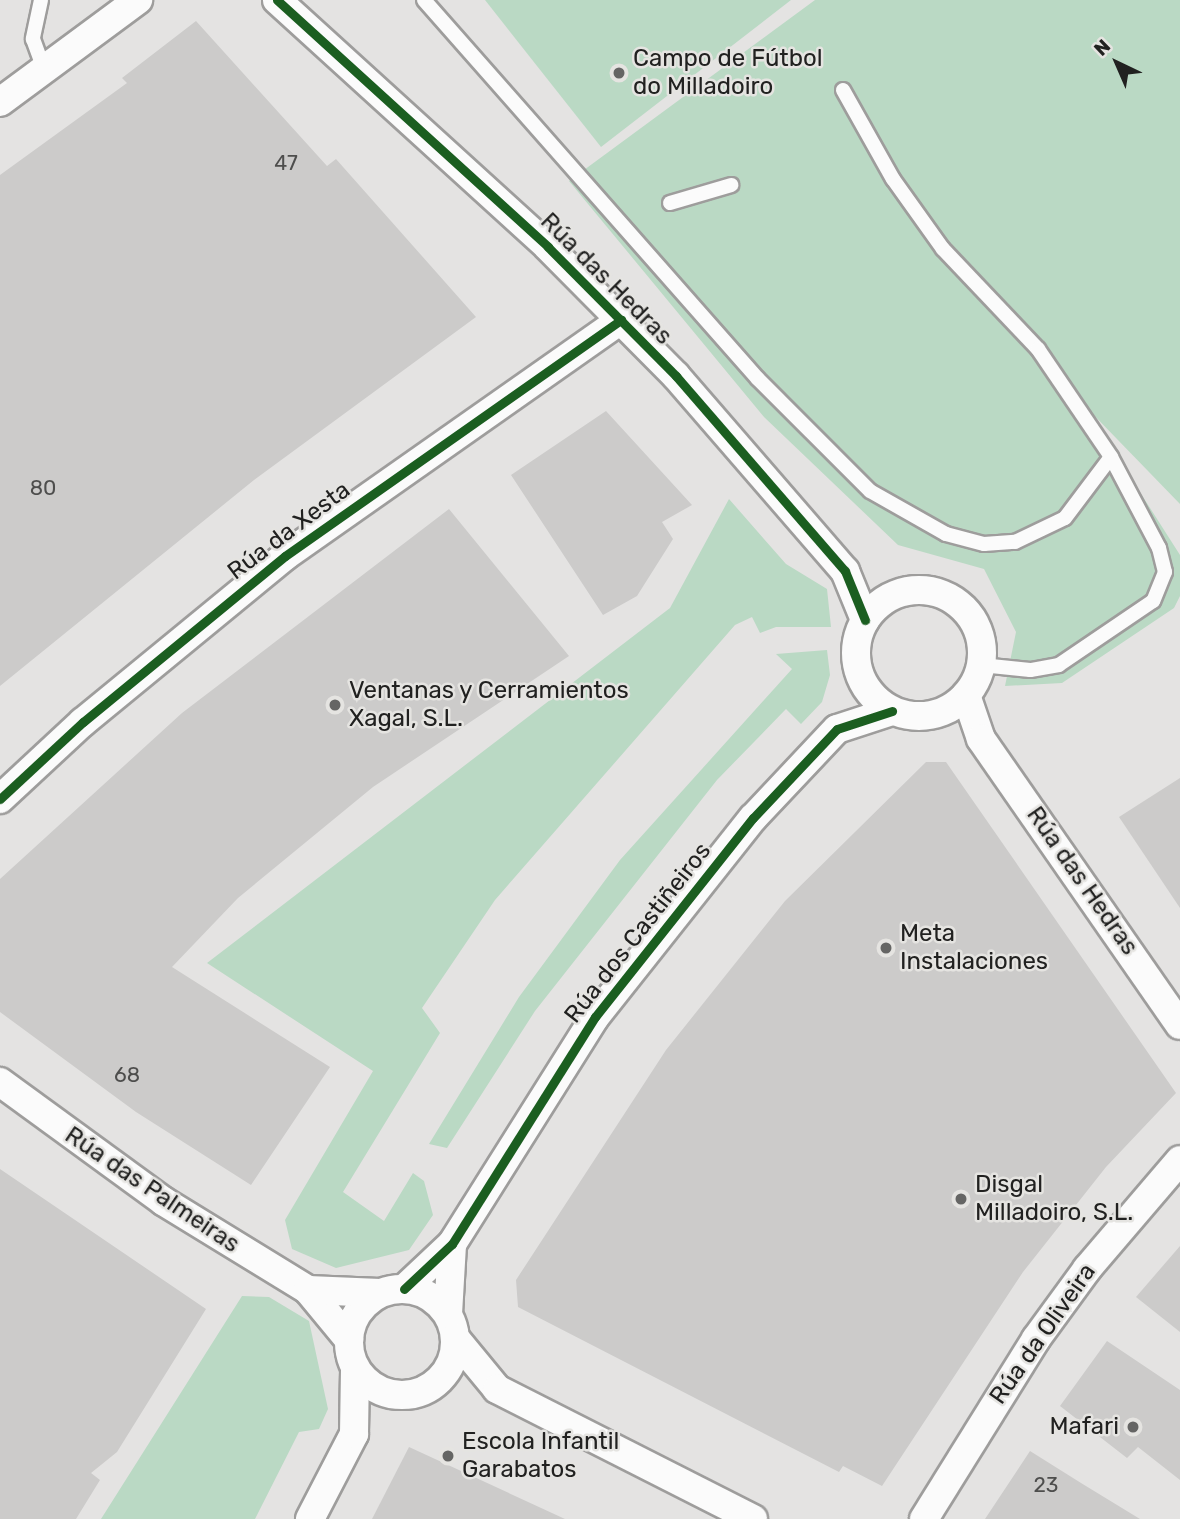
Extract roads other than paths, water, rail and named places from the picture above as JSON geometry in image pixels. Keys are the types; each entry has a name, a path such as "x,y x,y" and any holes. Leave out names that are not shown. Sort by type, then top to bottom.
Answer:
{"street":[{"path":"0,102 138,0"},
{"name":"Rúa das Hedras","path":"277,0 518,219 621,320 845,571 865,620"},
{"name":"Rúa da Xesta","path":"0,799 135,678 285,556 621,320"},
{"name":"Rúa das Hedras","path":"845,571 897,593 932,591 966,610 979,636 981,665"},
{"path":"892,711 866,690 858,675 856,642 865,620 897,593"},
{"path":"966,695 981,665"},
{"name":"Rúa dos Castiñeiros","path":"392,1291 452,1244 595,1017 753,818 837,729 858,675"},
{"name":"Rúa das Hedras","path":"925,715 942,712 966,695 981,739 1180,1025"},
{"name":"Rúa das Hedras","path":"892,711 925,715 961,726 981,739"},
{"name":"Rúa dos Castiñeiros","path":"837,729 892,711"},
{"name":"Rúa das Palmeiras","path":"0,1082 163,1201 308,1290 349,1340"},
{"name":"Rúa da Oliveira","path":"924,1519 1043,1329 1180,1160"},
{"name":"Rúa dos Castiñeiros","path":"452,1244 452,1326"},
{"name":"Rúa das Palmeiras","path":"308,1290 392,1291"},
{"path":"354,1434 355,1368 349,1340 358,1312 392,1291 421,1292 452,1326 497,1389"},
{"path":"310,1519 354,1434 407,1395 437,1382 447,1370 452,1326"},
{"path":"355,1368 377,1389 407,1395"},
{"path":"437,1382 497,1389 752,1519"}],"lane":[{"path":"41,0 35,8 33,39 44,69"},
{"path":"425,0 758,379 870,491 946,534 984,544 1015,541 1065,518 1111,457"},
{"path":"843,90 893,179 943,249 1038,349 1111,457 1159,548 1165,572 1153,601 1059,665 1030,670 981,665"},
{"path":"670,203 731,184"}],"place":[{"name":"Campo de Fútbol do Milladoiro","path":"619,73"},
{"name":"Ventanas y Cerramientos Xagal, S.L.","path":"335,705"},
{"name":"Meta Instalaciones","path":"886,948"},
{"name":"Disgal Milladoiro, S.L.","path":"961,1199"},
{"name":"Mafari","path":"1133,1427"},
{"name":"Escola Infantil Garabatos","path":"448,1456"}]}
